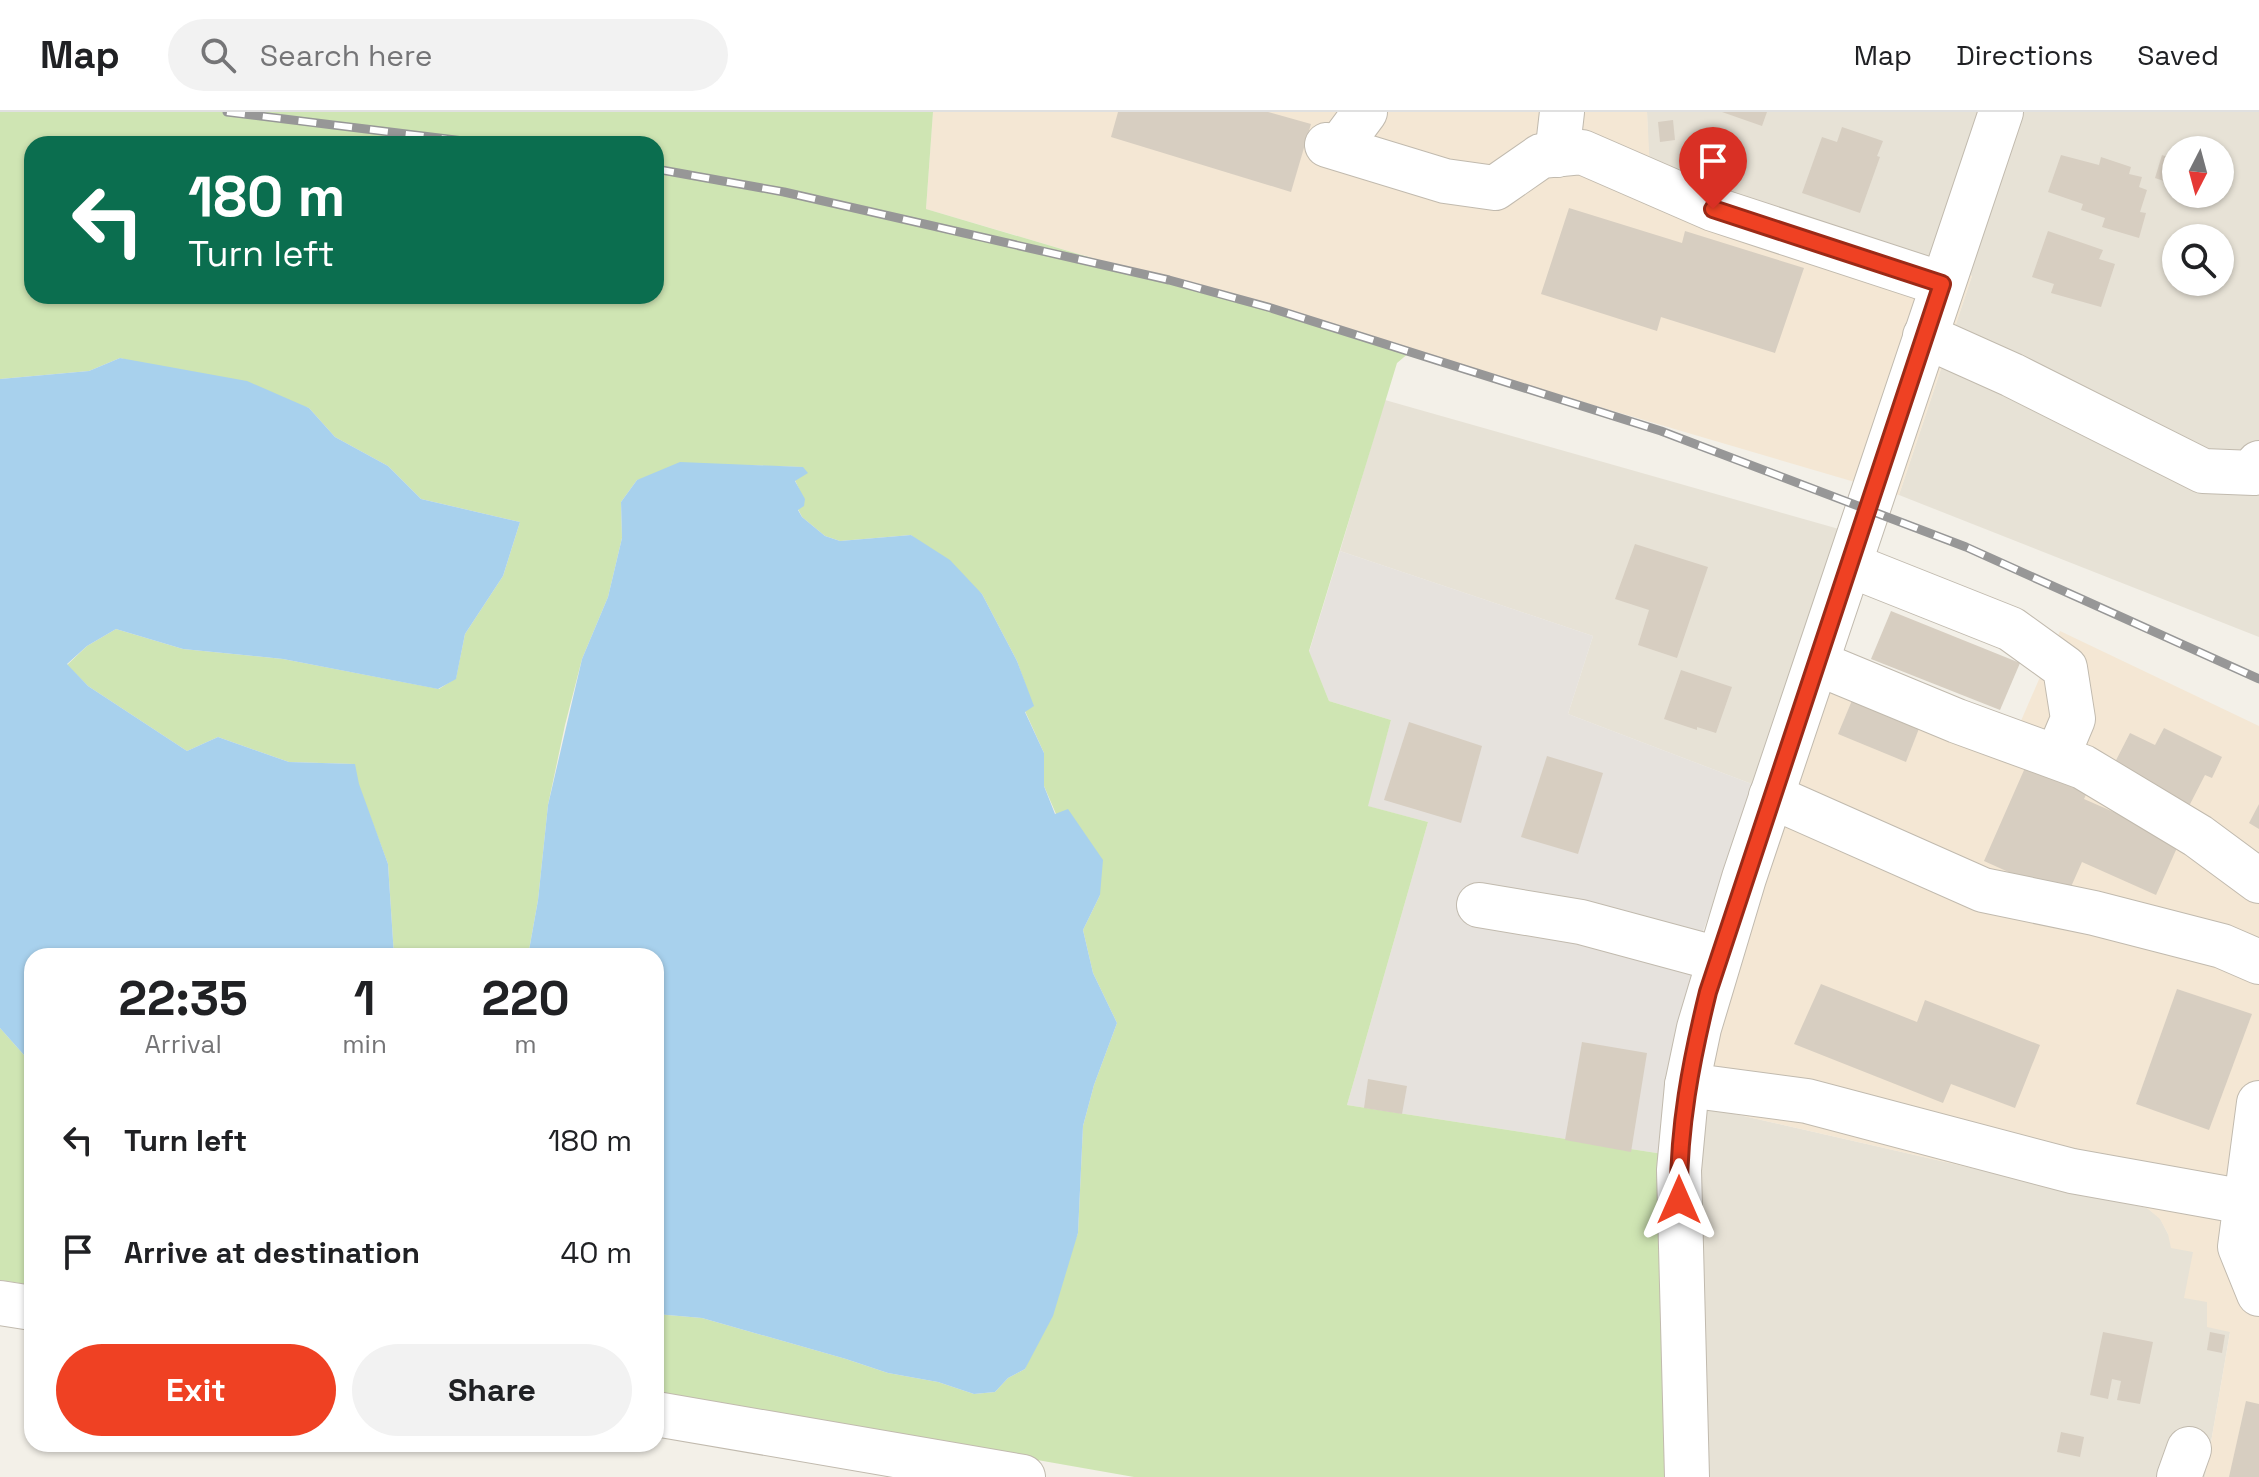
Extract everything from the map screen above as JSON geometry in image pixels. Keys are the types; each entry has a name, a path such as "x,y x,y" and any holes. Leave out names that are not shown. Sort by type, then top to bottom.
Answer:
{"street":[{"path":"1365,112 1333,146 1445,181 1495,188 1541,156 1582,152 1713,209 1942,284"},
{"path":"1557,155 1562,112"},
{"path":"1687,1477 1679,1170 1687,1085 1699,1028 1771,796 2001,112"},
{"path":"1925,336 2012,375 2203,471 2257,471"},
{"path":"1850,565 2011,629 2065,668 2073,719 2057,757"},
{"path":"1817,663 1957,721 2083,767 2198,836 2259,881"},
{"path":"1771,796 1983,890 2094,913 2208,942 2259,962"},
{"path":"1479,905 1581,922 1718,959"},
{"path":"1687,1085 1807,1101 2072,1171 2245,1202"},
{"path":"2259,1103 2240,1247 2259,1294"},
{"path":"0,1303 24,1307"},
{"path":"664,1415 1023,1477"}],"shaded area":[{"path":"933,112 1647,112 1650,169 1972,276 1899,495 926,209"},
{"path":"1647,112 2259,112 2259,637 1899,495 1972,276 1649,169"},
{"path":"1385,400 1846,531 1757,786 1568,714 1593,636 1340,551"},
{"path":"1340,551 1593,636 1568,714 1757,786 1703,931 1684,1018 1663,1154 1347,1105 1428,822 1367,806 1391,720 1329,701 1309,652"},
{"path":"2060,631 2259,726 2259,1477 2205,1477 2230,1332 2207,1327 2207,1302 2184,1298 2193,1252 2171,1248 2160,1219 2147,1208 1704,1107 1714,1043 1838,655 2017,730"},
{"path":"1704,1107 2147,1208 2160,1218 2168,1234 2193,1252 2207,1302 2230,1332 2205,1477 1706,1477 1698,1232"}],"green space":[{"path":"0,112 933,112 926,209 1410,352 1397,363 1309,651 1329,701 1391,720 1368,806 1428,822 1347,1105 1663,1154 1673,1477 1134,1477 664,1394 664,1315 702,1318 888,1373 938,1382 974,1394 995,1392 1008,1378 1025,1369 1078,1233 1083,1126 1094,1085 1117,1023 1093,973 1083,930 1100,895 1044,786 1044,753 1025,711 1033,706 1017,661 982,594 911,535 840,541 825,536 802,517 798,509 799,489 795,480 803,467 743,465 637,480 621,502 622,538 608,597 582,659 565,725 548,805 529,948 393,948 388,864 358,784 354,764 289,762 218,737 187,751 88,686 67,665 87,646 116,629 183,649 283,659 439,689 456,678 465,634 503,576 520,522 421,499 388,466 335,437 309,408 120,358 89,371 0,379"},
{"path":"0,1028 24,1055 24,1284 0,1280"}],"water":[{"path":"120,358 247,381 309,408 335,437 388,466 421,499 520,522 503,576 465,634 456,679 438,689 283,659 183,649 116,629 87,646 67,664 88,686 187,751 218,737 289,762 355,764 359,784 388,864 393,948 24,948 24,1055 0,1028 0,379 89,371"},
{"path":"680,462 803,467 808,473 795,481 805,499 804,506 798,510 825,536 840,541 911,535 950,560 982,594 1017,661 1034,706 1025,712 1044,753 1044,786 1055,814 1068,809 1103,860 1100,895 1083,930 1093,973 1117,1023 1094,1085 1083,1126 1078,1233 1053,1316 1025,1369 1008,1378 995,1392 974,1394 938,1382 888,1373 702,1318 664,1315 664,948 529,948 548,805 582,659 608,597 622,538 621,502 637,480"}],"building":[{"path":"1118,112 1268,112 1311,124 1291,192 1111,137"},
{"path":"1722,112 1767,112 1762,126"},
{"path":"1673,120 1675,140 1660,142 1658,122"},
{"path":"1842,127 1883,141 1860,213 1802,193 1822,137 1837,142"},
{"path":"2061,155 2099,165 2101,157 2131,167 2129,174 2142,177 2139,187 2147,190 2140,212 2146,213 2139,238 2102,227 2105,218 2081,210 2083,204 2048,192"},
{"path":"2162,155 2162,180 2155,178"},
{"path":"1569,208 1682,243 1685,231 1804,268 1775,353 1661,317 1657,331 1541,294"},
{"path":"2048,231 2103,250 2099,259 2115,264 2101,307 2051,293 2054,284 2032,277"},
{"path":"1635,544 1708,567 1677,658 1638,645 1649,610 1615,599"},
{"path":"1891,611 2020,663 2000,710 1871,659"},
{"path":"1681,670 1732,687 1716,733 1664,719"},
{"path":"1853,698 1920,726 1906,762 1838,734"},
{"path":"1409,722 1482,746 1461,823 1384,800"},
{"path":"2164,728 2222,757 2212,778 2205,775 2188,808 2111,770 2130,733 2155,745"},
{"path":"1547,756 1603,773 1578,854 1521,837"},
{"path":"2028,761 2089,788 2084,799 2180,841 2156,895 2082,862 2066,898 1984,861"},
{"path":"2259,804 2259,829 2249,823"},
{"path":"1821,984 1917,1022 1925,1000 2040,1045 2015,1108 1951,1084 1943,1103 1794,1044"},
{"path":"2177,989 2252,1014 2209,1130 2136,1104"},
{"path":"1582,1042 1647,1053 1631,1152 1565,1140"},
{"path":"1368,1079 1407,1086 1402,1114 1364,1108"},
{"path":"2103,1332 2153,1342 2140,1404 2117,1400 2121,1381 2112,1379 2108,1399 2090,1395"},
{"path":"2210,1332 2225,1335 2222,1353 2207,1350"},
{"path":"2246,1401 2259,1404 2259,1477 2229,1477"},
{"path":"2061,1432 2084,1437 2080,1457 2057,1452"}],"railway":[{"path":"227,112 423,136"},
{"path":"664,170 784,192 1169,280 1271,308 1661,431 1966,547 2259,679"}],"route":[{"path":"1679,1200 1681,1127 1708,992 1942,284 1713,209"}]}
